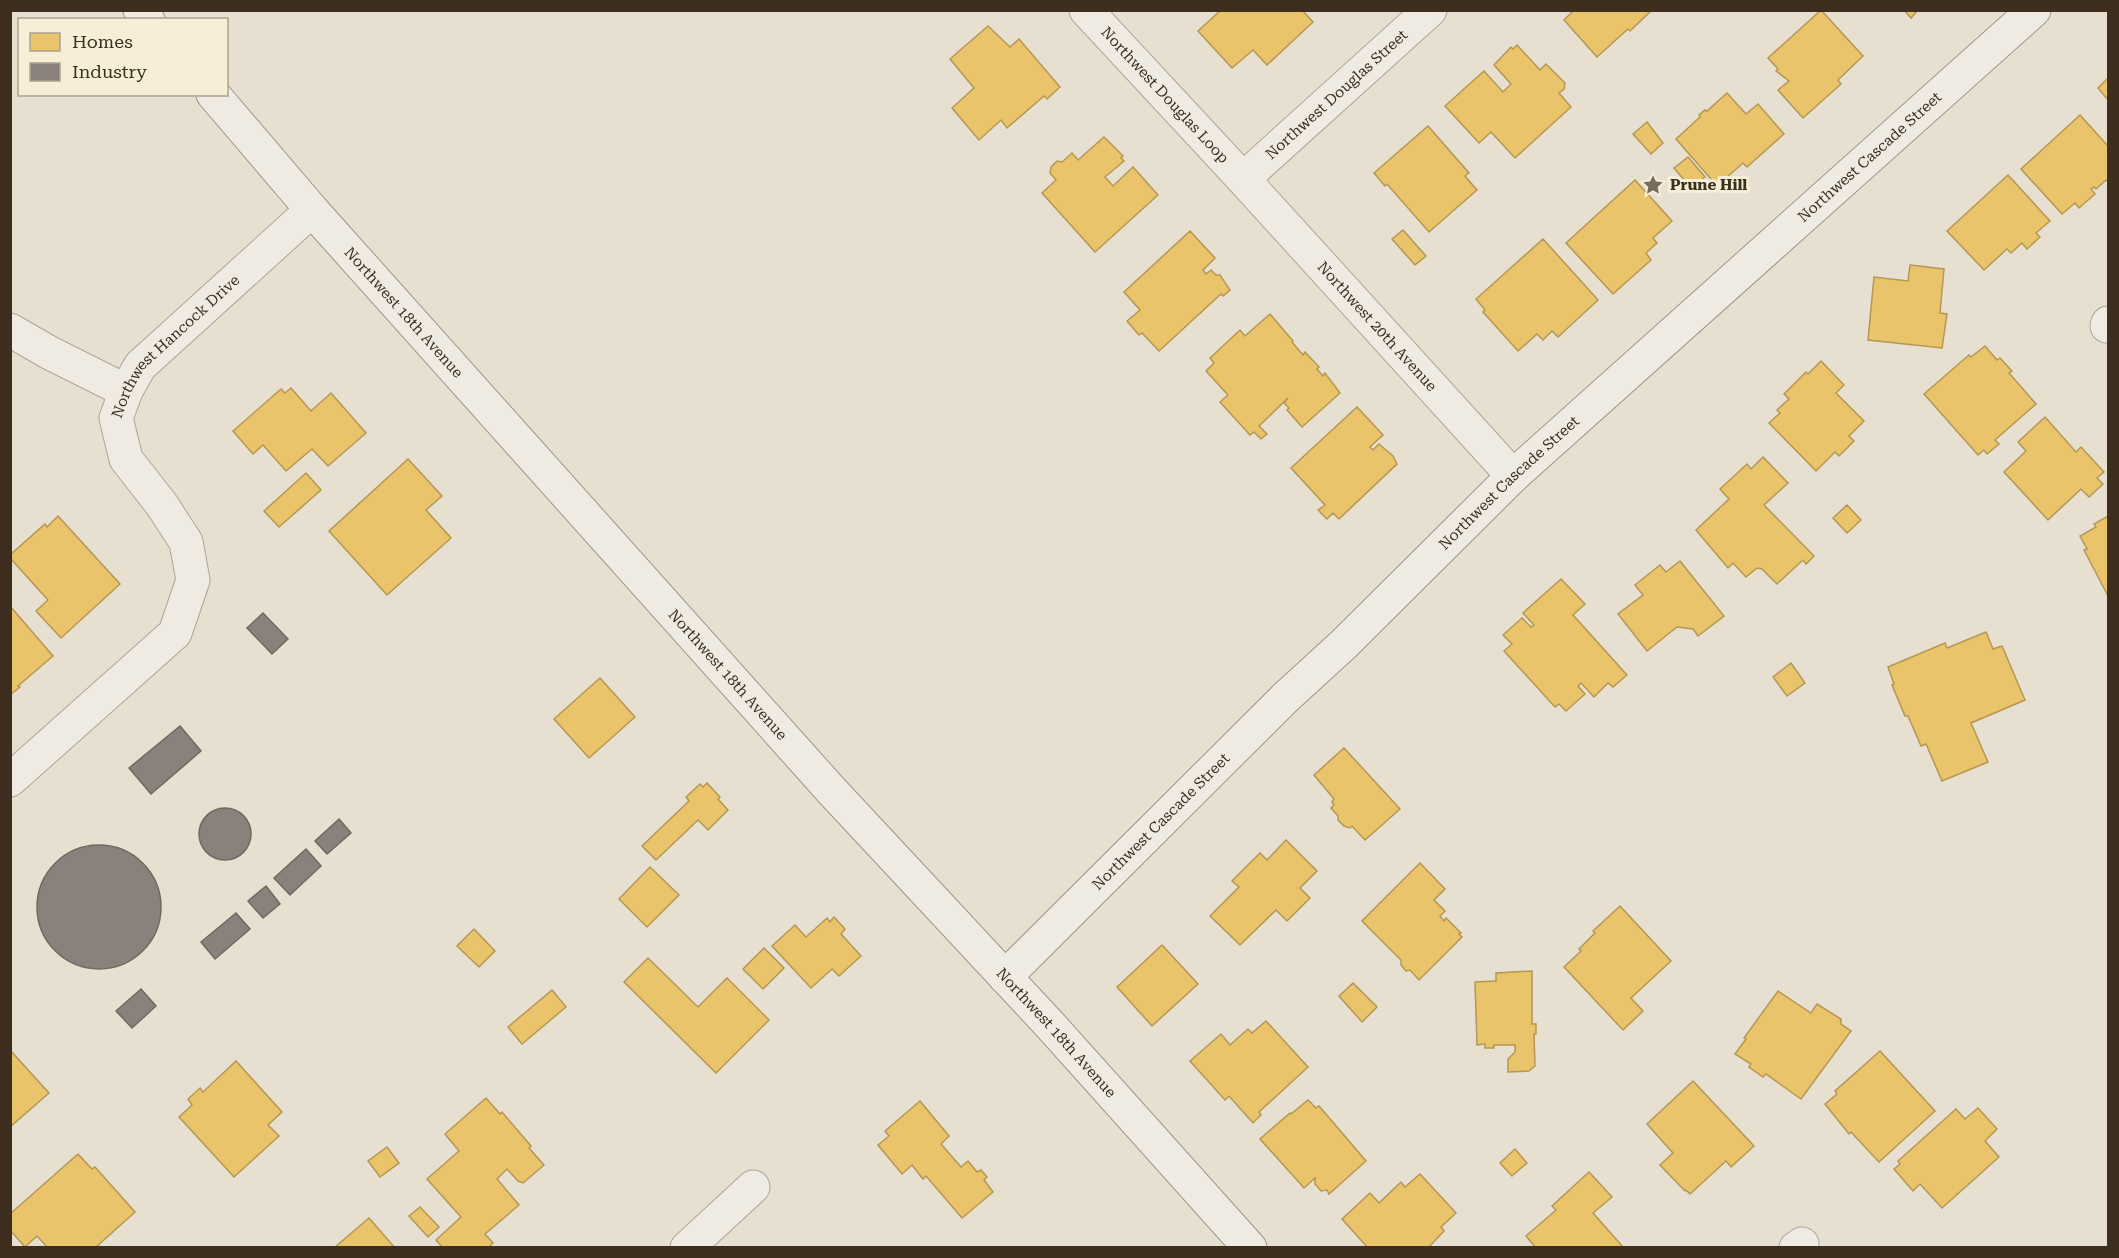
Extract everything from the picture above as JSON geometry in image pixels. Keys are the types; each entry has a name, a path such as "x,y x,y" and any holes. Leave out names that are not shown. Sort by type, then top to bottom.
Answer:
{"street":[{"name":"Northwest Douglas Loop","path":"1086,10 1243,179"},
{"name":"Northwest Douglas Street","path":"1243,179 1430,10"},
{"name":"Northwest Cascade Street","path":"1005,977 1285,698 1344,644 1513,476 2034,10"},
{"name":"Northwest 18th Avenue","path":"215,96 312,210 831,790 1005,977 1250,1248"},
{"name":"Northwest 20th Avenue","path":"1243,179 1513,476"},
{"name":"Northwest Hancock Drive","path":"10,780 175,633 193,580 186,542 162,505 126,459 116,418 126,391 140,366 312,210"},
{"path":"10,330 126,391"},
{"path":"687,1248 753,1187"}],"building: Homes":[{"path":"1221,10 1302,10 1313,22 1267,65 1253,50 1232,68 1198,31"},
{"path":"1574,10 1652,10 1597,57 1564,20"},
{"path":"1821,10 1863,56 1838,80 1841,84 1803,118 1778,90 1789,81 1776,71 1778,69 1768,58"},
{"path":"1904,10 1918,10 1911,18"},
{"path":"988,26 1010,47 1019,39 1060,87 1047,99 1044,96 1007,128 1001,120 979,140 952,108 974,88 950,59"},
{"path":"1517,45 1540,70 1546,64 1565,83 1564,89 1559,93 1571,107 1515,158 1491,132 1479,143 1445,106 1484,71 1503,92 1511,84 1494,65 1511,47 1513,49"},
{"path":"2108,78 2108,100 2098,88"},
{"path":"1727,93 1746,114 1758,104 1784,134 1747,167 1743,163 1717,186 1676,139 1700,117 1699,115"},
{"path":"2080,115 2108,146 2108,182 2106,180 2096,189 2094,187 2091,189 2095,194 2079,208 2075,203 2062,214 2021,169"},
{"path":"1647,122 1663,143 1651,154 1633,134"},
{"path":"1428,126 1469,173 1465,176 1477,190 1429,232 1387,184 1385,186 1374,173"},
{"path":"1104,137 1123,156 1121,158 1124,161 1105,177 1113,186 1133,167 1158,195 1095,252 1042,193 1056,180 1050,173 1051,167 1057,161 1062,162 1072,153 1078,160"},
{"path":"1688,157 1705,177 1691,188 1674,168"},
{"path":"2008,175 2050,221 2036,233 2040,237 2027,249 2022,243 2011,253 2007,249 1984,270 1947,231"},
{"path":"1635,180 1672,221 1653,238 1657,243 1646,253 1651,260 1613,294 1566,243"},
{"path":"1403,230 1426,256 1415,265 1392,239"},
{"path":"1190,231 1215,258 1203,270 1206,274 1211,270 1216,275 1220,275 1230,290 1223,296 1221,294 1159,351 1142,333 1139,335 1127,321 1140,310 1124,292"},
{"path":"1543,239 1598,300 1558,337 1552,331 1543,340 1537,334 1518,351 1483,312 1485,310 1476,299"},
{"path":"1910,265 1944,269 1940,313 1947,314 1942,348 1868,340 1874,277 1908,281"},
{"path":"1270,314 1303,355 1305,352 1319,367 1317,369 1323,376 1325,373 1340,393 1302,427 1287,410 1289,408 1284,403 1288,398 1259,426 1267,434 1261,439 1254,432 1250,435 1220,402 1228,395 1206,371 1214,363 1210,358 1240,330 1245,336"},
{"path":"1985,346 1997,360 2000,358 2012,371 2009,373 2036,404 1995,440 1999,444 1987,454 1984,450 1978,455 1924,394 1969,355 1971,357"},
{"path":"1821,361 1844,385 1836,393 1864,421 1849,436 1854,441 1839,456 1835,452 1816,471 1769,423 1780,413 1777,410 1789,399 1784,394"},
{"path":"291,388 311,411 331,393 366,433 328,466 312,449 286,471 263,445 253,454 233,431 281,389 285,393"},
{"path":"1357,407 1383,435 1370,447 1373,450 1379,444 1393,456 1397,464 1339,519 1333,513 1327,519 1318,510 1325,505 1291,468"},
{"path":"2045,417 2076,452 2081,447 2104,472 2097,478 2103,484 2089,497 2081,489 2048,520 2004,472 2026,451 2018,442"},
{"path":"1763,457 1788,483 1764,505 1814,556 1806,564 1803,560 1777,584 1762,569 1757,568 1746,577 1733,563 1728,568 1696,530 1729,499 1720,489 1747,464 1751,469"},
{"path":"408,459 442,496 426,510 451,538 387,595 329,531"},
{"path":"306,473 321,490 279,527 264,511"},
{"path":"1847,505 1861,520 1847,533 1833,518"},
{"path":"58,516 120,584 61,638 36,611 48,600 10,558 10,555 45,524 47,527"},
{"path":"2108,516 2108,596 2084,550 2087,549 2080,536 2096,527 2094,524"},
{"path":"1680,561 1724,616 1698,636 1693,629 1677,627 1647,651 1618,614 1643,595 1635,585 1660,565 1666,572"},
{"path":"1561,579 1585,604 1573,615 1627,675 1613,687 1608,683 1594,697 1581,683 1578,686 1585,694 1566,711 1559,704 1555,707 1504,651 1512,644 1503,635 1522,618 1531,627 1534,625 1523,613"},
{"path":"10,606 53,656 10,695"},
{"path":"1986,632 1993,649 2002,646 2025,700 1971,723 1988,762 1942,781 1926,744 1921,746 1908,716 1905,716 1892,685 1894,684 1888,667 1945,643 1947,648"},
{"path":"1791,663 1805,683 1787,696 1773,677"},
{"path":"600,678 635,717 589,758 554,719"},
{"path":"1344,748 1400,809 1365,840 1352,826 1350,828 1344,826 1338,820 1338,816 1331,808 1334,805 1332,802 1334,799 1314,775"},
{"path":"707,783 728,810 708,830 698,820 656,860 642,846 689,801 686,797 700,784 703,787"},
{"path":"1286,840 1317,871 1300,888 1310,898 1287,921 1276,910 1240,945 1210,916 1239,887 1232,881 1260,853 1267,860"},
{"path":"1420,863 1445,889 1434,900 1445,911 1440,916 1444,921 1446,918 1461,933 1459,934 1462,937 1419,980 1410,970 1406,971 1401,965 1401,960 1362,921"},
{"path":"650,867 679,895 647,927 619,899"},
{"path":"1620,906 1671,961 1631,998 1643,1011 1623,1030 1564,967 1581,951 1579,949 1595,933 1593,931"},
{"path":"834,917 845,929 841,934 861,956 839,976 832,969 811,988 772,946 795,925 806,937 827,918 830,922"},
{"path":"474,929 495,951 479,967 457,946"},
{"path":"1162,945 1198,984 1152,1026 1117,987"},
{"path":"764,948 784,968 763,989 743,969"},
{"path":"648,958 698,1007 727,978 769,1020 716,1073 624,982"},
{"path":"1532,971 1532,1024 1536,1024 1535,1066 1529,1071 1508,1072 1508,1059 1515,1052 1515,1045 1494,1045 1494,1048 1485,1048 1485,1044 1477,1045 1475,982 1496,981 1496,973"},
{"path":"1353,983 1377,1007 1362,1022 1339,996"},
{"path":"552,990 566,1007 522,1044 508,1027"},
{"path":"1778,991 1811,1013 1817,1004 1841,1019 1841,1024 1851,1031 1801,1099 1766,1074 1763,1077 1749,1067 1751,1064 1735,1054"},
{"path":"1266,1021 1308,1067 1259,1112 1261,1115 1253,1123 1229,1096 1225,1100 1190,1061 1221,1034 1230,1045 1248,1029 1252,1033"},
{"path":"10,1050 49,1093 10,1127"},
{"path":"1880,1051 1935,1111 1879,1162 1851,1132 1849,1134 1825,1104 1837,1094 1835,1091"},
{"path":"236,1061 282,1112 268,1125 279,1136 234,1177 179,1117 192,1105 188,1099 200,1088 203,1092"},
{"path":"1693,1081 1754,1146 1731,1167 1726,1161 1690,1194 1660,1165 1673,1153 1647,1124"},
{"path":"486,1098 500,1114 502,1112 544,1165 523,1183 507,1169 497,1179 519,1205 485,1234 493,1243 488,1248 443,1248 436,1240 461,1217 427,1179 459,1151 445,1134"},
{"path":"1308,1100 1316,1108 1319,1106 1366,1161 1329,1194 1327,1190 1321,1191 1315,1184 1315,1178 1304,1188 1260,1139"},
{"path":"920,1101 949,1136 941,1144 961,1167 968,1161 977,1172 981,1170 987,1177 984,1180 993,1192 962,1218 926,1176 923,1179 912,1165 902,1174 878,1145 889,1136 885,1131"},
{"path":"1978,1108 1997,1129 1985,1141 1999,1157 1942,1208 1920,1184 1913,1191 1894,1169 1900,1164 1898,1161 1956,1109 1965,1119"},
{"path":"387,1147 399,1163 380,1177 368,1161"},
{"path":"1515,1149 1527,1163 1512,1176 1500,1163"},
{"path":"78,1154 92,1169 95,1167 135,1212 95,1248 48,1248 37,1236 25,1247 10,1230 10,1214"},
{"path":"1589,1172 1612,1197 1593,1213 1624,1248 1536,1248 1526,1236 1556,1210 1552,1206"},
{"path":"1420,1174 1456,1213 1441,1227 1444,1231 1428,1248 1368,1248 1342,1219 1370,1193 1379,1203 1401,1182 1405,1187"},
{"path":"420,1207 439,1227 428,1237 409,1216"},
{"path":"369,1218 395,1248 334,1248"}],"building: Industry":[{"path":"263,613 288,639 272,654 247,628"},
{"path":"180,726 201,751 151,794 129,768"},
{"path":"225,808 239,812 247,820 251,834 247,848 239,856 225,860 211,856 203,848 199,834 203,820 211,812"},
{"path":"339,819 351,833 327,854 315,841"},
{"path":"99,845 123,850 143,863 156,883 161,907 156,931 143,951 123,964 99,969 75,964 55,951 42,931 37,907 42,883 55,863 75,850"},
{"path":"306,849 321,866 290,895 274,878"},
{"path":"266,886 280,904 263,918 248,901"},
{"path":"236,913 250,929 215,959 201,942"},
{"path":"141,989 156,1006 132,1028 116,1011"}],"place":[{"name":"Prune Hill","path":"1653,185"}]}
